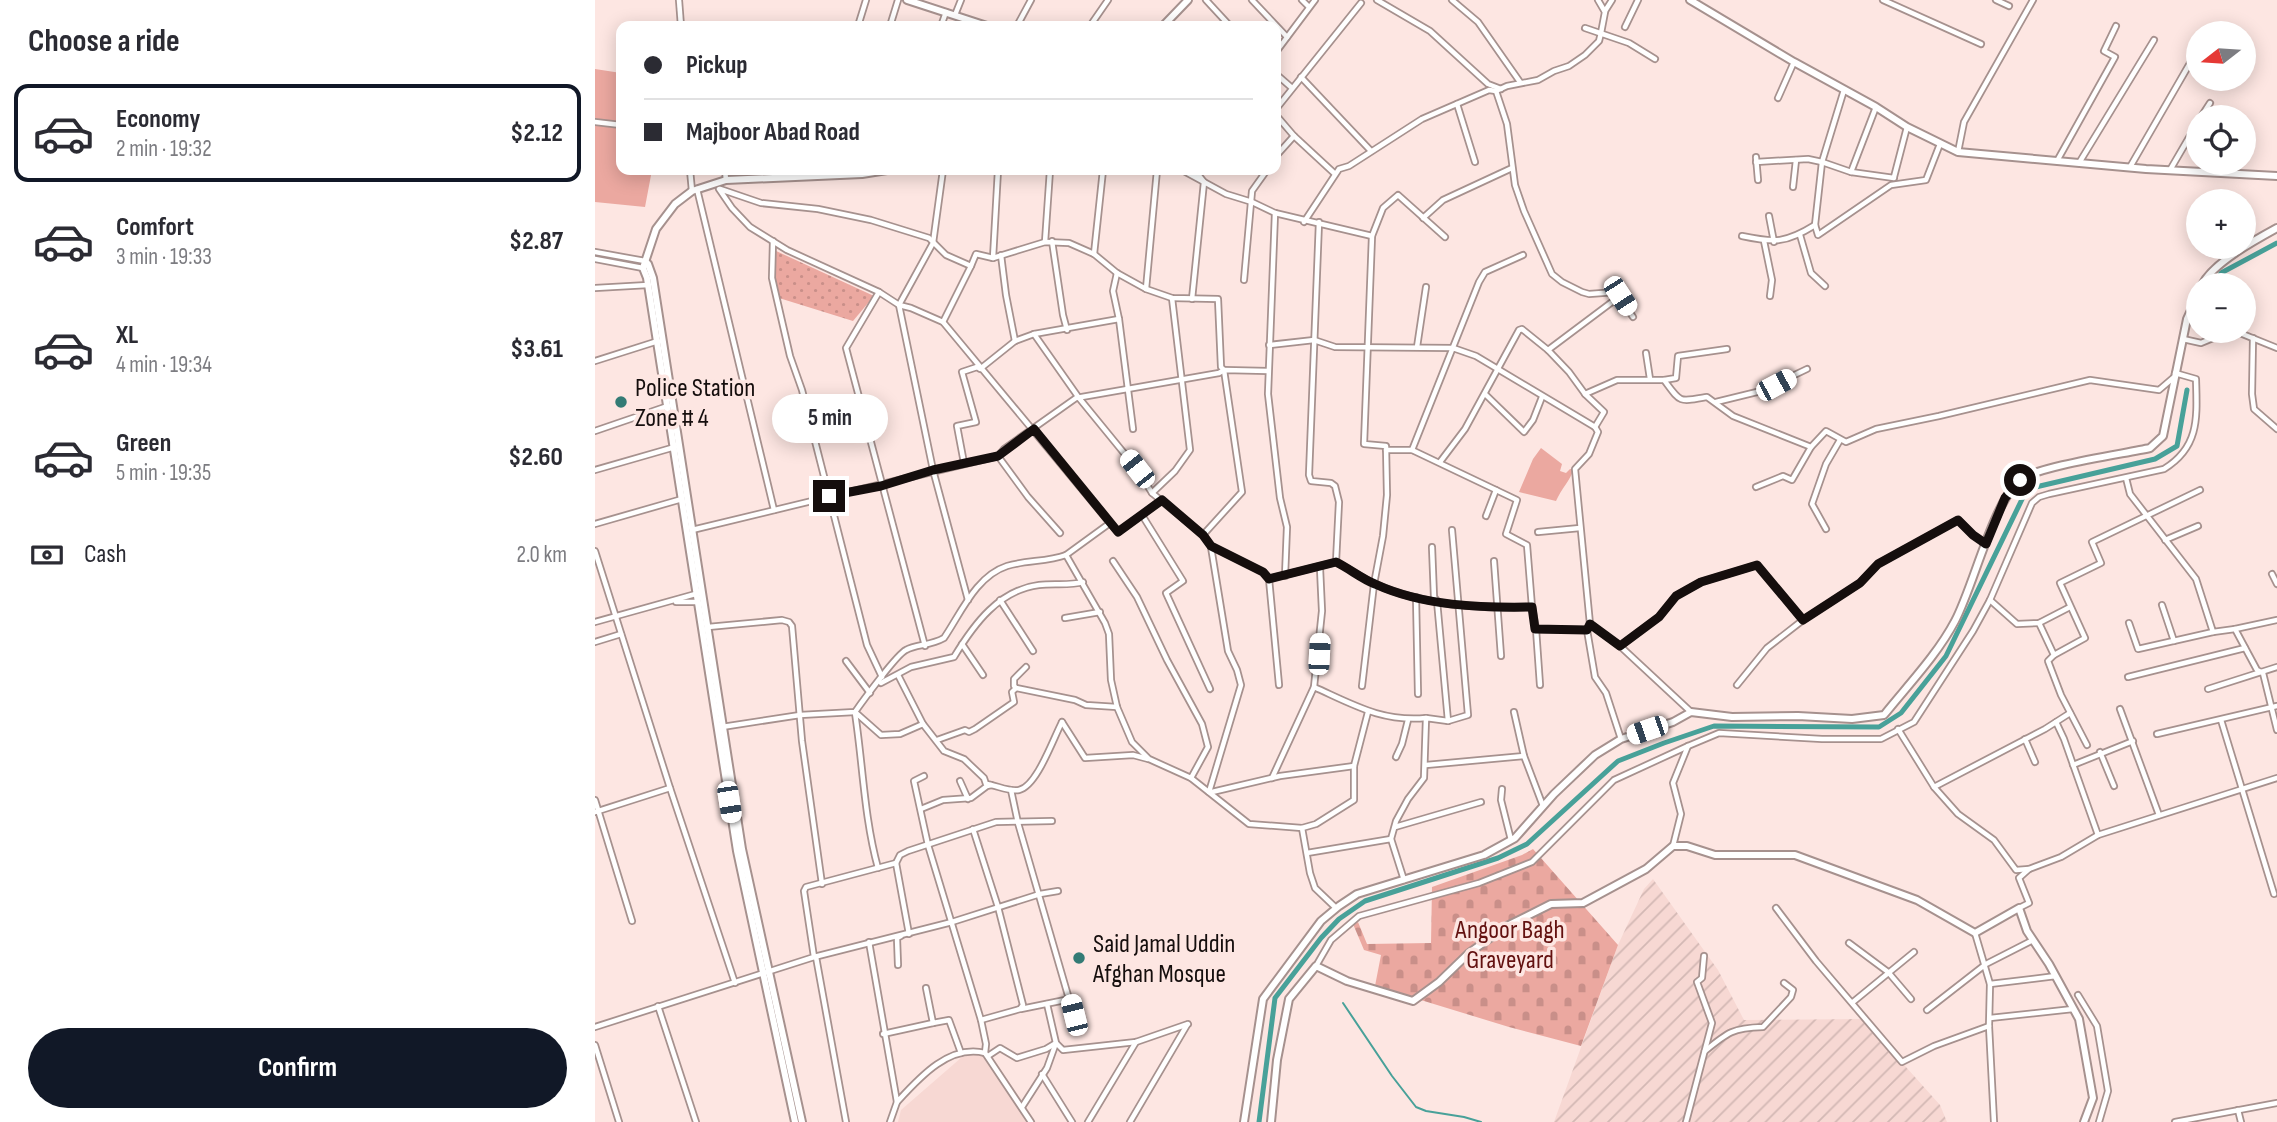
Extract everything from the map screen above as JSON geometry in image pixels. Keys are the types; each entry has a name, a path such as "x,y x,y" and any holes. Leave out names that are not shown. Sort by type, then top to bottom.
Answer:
{"street":[{"path":"679,0 681,21"},
{"path":"860,21 866,0"},
{"path":"892,21 898,0"},
{"path":"907,0 972,21"},
{"path":"955,15 961,0"},
{"path":"1020,21 1031,0"},
{"path":"1093,21 1108,0"},
{"path":"1206,0 1225,21"},
{"path":"1252,0 1272,21"},
{"path":"1302,0 1309,7"},
{"path":"1281,45 1315,0"},
{"path":"1377,0 1430,31 1488,84 1499,90 1507,124 1512,169 1524,211 1552,274 1562,282 1589,294 1616,292 1633,317"},
{"path":"1452,0 1478,22 1520,83"},
{"path":"1598,0 1605,12"},
{"path":"1304,222 1334,173 1422,119 1489,90 1538,80 1569,66 1585,55 1599,41 1605,12 1612,0"},
{"path":"1625,27 1638,0"},
{"path":"1690,0 1907,127 1958,152 2277,176"},
{"path":"1884,0 1981,44"},
{"path":"1996,0 2009,6"},
{"path":"1958,152 1964,122 2033,0"},
{"path":"1167,21 1183,2"},
{"path":"1281,102 1360,3"},
{"path":"943,21 946,12"},
{"path":"2057,161 2115,57 2104,51 2116,26"},
{"path":"1585,28 1629,43 1655,59"},
{"path":"1281,31 1287,37"},
{"path":"2079,163 2154,40"},
{"path":"1778,99 1794,62"},
{"path":"2130,167 2186,70"},
{"path":"1301,77 1371,151"},
{"path":"1281,78 1292,88"},
{"path":"1844,89 1822,162 1815,225 1818,235 1891,185 1926,180 1941,143"},
{"path":"1457,104 1475,162"},
{"path":"1851,172 1876,107"},
{"path":"1281,120 1334,173"},
{"path":"595,122 616,124"},
{"path":"1891,185 1907,127"},
{"path":"1281,150 1294,136"},
{"path":"2170,170 2186,143"},
{"path":"1758,180 1756,159 1822,162 1851,172 1894,178"},
{"path":"1793,187 1795,160"},
{"path":"1423,218 1443,200 1512,169"},
{"path":"691,175 774,510"},
{"path":"726,175 726,180"},
{"path":"691,530 683,498 644,265 649,244 662,219 675,204 694,190 718,186 726,180 809,175"},
{"path":"942,175 933,243 899,305 933,470 968,601"},
{"path":"993,257 997,175"},
{"path":"1045,242 1051,175"},
{"path":"1094,254 1102,175"},
{"path":"1146,289 1157,175"},
{"path":"1192,175 1226,194 1275,213 1372,236"},
{"path":"1192,299 1204,181 1199,175"},
{"path":"1244,280 1252,191 1263,175"},
{"path":"718,186 761,202 818,209 871,220 929,238 946,255 971,265"},
{"path":"718,186 732,208 750,227 773,242 879,292 899,305 943,322 1118,532 1162,500"},
{"path":"1362,687 1387,495 1386,446 1364,444 1372,236 1383,208 1398,195 1445,237"},
{"path":"1275,213 1268,394 1280,498 1287,527 1285,576"},
{"path":"1769,216 1774,242"},
{"path":"1319,222 1309,475 1311,481 1331,483 1335,486 1339,502 1336,562"},
{"path":"1742,236 1774,242 1788,240 1815,225"},
{"path":"2210,273 2256,239 2277,228"},
{"path":"1800,234 1811,273 1825,286"},
{"path":"1052,241 1067,330"},
{"path":"943,322 976,254 993,257 1052,241 1069,243 1094,254 1146,289 1172,298 1217,299 1221,368 1224,370 1242,492 1203,535"},
{"path":"1764,241 1770,270 1770,296"},
{"path":"773,242 772,278 790,356 802,390 867,645 883,677"},
{"path":"595,252 644,265"},
{"path":"1001,255 1015,341"},
{"path":"1412,450 1479,282 1485,272 1523,255"},
{"path":"595,259 648,264 653,278 700,593 708,627 720,727"},
{"path":"1117,272 1113,291 1133,429"},
{"path":"595,288 649,285"},
{"path":"1417,347 1426,287"},
{"path":"879,292 846,348 925,646"},
{"path":"1548,350 1620,296"},
{"path":"1152,493 1175,471 1190,450 1172,298"},
{"path":"980,369 1015,341 1034,334 1119,319"},
{"path":"1244,1122 1263,999 1321,921 1336,908 1357,894 1484,855 1515,838 1595,755 1621,739 1672,722 1691,712 1732,717 1852,719 1884,715 1924,666 1955,621 2005,498 2020,480 2038,471 2150,448 2163,436 2186,324"},
{"path":"1440,462 1465,429 1519,330 1523,329 1548,350 1604,412 1595,427"},
{"path":"1034,334 1079,398 1137,469 1152,493 1203,535 1211,546 1228,651 1241,685 1210,792"},
{"path":"2256,339 2277,348"},
{"path":"595,361 658,341"},
{"path":"1269,345 1314,341 1335,347 1453,348 1476,356 1595,427 1598,432 1589,454 1575,469 1590,624 1587,630 1595,677 1606,693 1621,739"},
{"path":"2253,343 2254,409 2277,429"},
{"path":"1585,394 1617,380 1676,378 1678,356 1727,349"},
{"path":"1646,353 1650,379"},
{"path":"964,463 957,426 976,422 962,372 977,367 980,369"},
{"path":"1715,402 1761,391 1807,369"},
{"path":"691,530 998,456 1079,398 1224,370 1268,371"},
{"path":"1756,487 1783,476 1792,480 1811,447 1826,431 1846,442 1876,429 2090,380 2159,390 2175,375"},
{"path":"1271,1122 1277,1060 1289,999 1316,966 1331,940 1359,916 1479,883 1532,862 1614,780 1719,733 1822,739 1881,739 1914,722 1990,600 2032,503 2049,494 2164,469 2177,461 2188,449 2197,411 2196,379 2175,375"},
{"path":"1664,380 1678,399 1683,401 1707,397 1734,416 1811,447"},
{"path":"1485,394 1524,432 1533,420 1542,397"},
{"path":"595,430 668,405"},
{"path":"1826,529 1812,504 1826,464 1840,440"},
{"path":"595,470 675,447"},
{"path":"1385,450 1412,450 1517,500 1506,534 1527,545 1540,685"},
{"path":"998,456 1028,497 1060,533"},
{"path":"2126,478 2130,494 2196,579 2213,632"},
{"path":"1486,516 1496,490"},
{"path":"2087,745 2048,661 2085,639 2060,583 2101,563 2092,542 2200,490"},
{"path":"595,524 683,498"},
{"path":"1142,515 1183,581 1166,593 1210,689"},
{"path":"1737,685 1767,648 1803,620 1860,583 1878,564 1958,520 1986,544"},
{"path":"879,868 864,796 862,755 855,712 906,650 944,638 985,578 1006,566 1051,560 1066,555 1110,523"},
{"path":"2165,540 2198,526"},
{"path":"1538,532 1580,528"},
{"path":"1314,687 1368,712 1395,719 1426,718 1448,721 1468,715 1452,530"},
{"path":"1211,546 1263,572 1269,579 1279,685"},
{"path":"1432,547 1434,597 1437,601 1448,721"},
{"path":"595,551 735,982"},
{"path":"1066,555 1100,612 1109,634 1111,680 1118,707 1132,742 1149,759"},
{"path":"1113,561 1137,597 1202,724 1208,747 1191,778"},
{"path":"1494,561 1501,656"},
{"path":"1269,579 1336,562"},
{"path":"1336,562 1374,584 1416,597 1460,606 1532,607"},
{"path":"1620,646 1659,617 1676,596 1701,582 1757,565 1803,620"},
{"path":"1272,778 1314,687 1322,611 1320,568"},
{"path":"2272,573 2277,584"},
{"path":"877,685 911,667 954,657 1000,600 1024,588 1083,582"},
{"path":"595,622 700,593"},
{"path":"1416,597 1418,694"},
{"path":"1000,600 1033,651"},
{"path":"1990,600 2017,624 2039,623 2070,607"},
{"path":"675,602 702,601"},
{"path":"702,601 737,851 801,1122"},
{"path":"2162,605 2173,641"},
{"path":"1065,618 1100,612"},
{"path":"708,627 782,620 791,623 822,884"},
{"path":"2129,623 2138,649 2277,620"},
{"path":"2039,623 2055,655"},
{"path":"1590,624 1620,646 1691,712"},
{"path":"1535,629 1587,630"},
{"path":"2235,629 2257,670 2263,673 2275,707 2277,730"},
{"path":"595,642 621,634"},
{"path":"962,644 983,675"},
{"path":"2128,677 2245,648"},
{"path":"846,661 870,692"},
{"path":"1016,688 1014,679 1026,667"},
{"path":"2208,689 2277,667"},
{"path":"898,675 923,724 944,751 964,759 984,778 986,784 1021,790 1038,776 1062,722 1084,758 1133,755 1149,759 1191,778 1249,824 1302,828 1315,824 1354,800 1354,766 1368,712"},
{"path":"1016,688 1087,705 1118,707"},
{"path":"937,740 960,731 969,733 1014,702 1012,692 1016,688"},
{"path":"2157,734 2275,707"},
{"path":"2120,709 2159,815"},
{"path":"720,727 800,715 855,712 881,735 900,734 923,724"},
{"path":"1514,712 1524,756 1543,807"},
{"path":"1934,787 2070,713"},
{"path":"1404,880 1391,839 1408,799 1424,778 1426,718"},
{"path":"1396,757 1408,720"},
{"path":"2221,720 2274,894"},
{"path":"2056,722 2098,835"},
{"path":"1898,729 1934,787 1958,814 1994,840 2016,870 2029,869 2061,857 2098,835 2159,815 2276,779 2277,788"},
{"path":"2025,739 2035,762"},
{"path":"2073,765 2133,741"},
{"path":"1316,966 1347,981 1413,1001 1439,982 1469,953 1507,926 1552,904 1583,903 1646,869 1673,846 1681,814 1674,783 1688,746"},
{"path":"2101,752 2114,786"},
{"path":"1426,765 1524,756"},
{"path":"1210,792 1272,778 1354,766"},
{"path":"924,776 914,781 928,845 981,1020 987,1054 1031,1122"},
{"path":"960,781 968,799"},
{"path":"921,809 943,800 968,799 987,786 996,785"},
{"path":"597,812 670,788"},
{"path":"1501,789 1501,800 1511,840"},
{"path":"1011,790 1018,823 1078,1030"},
{"path":"595,800 632,921"},
{"path":"1394,827 1481,802"},
{"path":"910,934 896,863 900,855 996,822 1052,821"},
{"path":"1302,828 1315,888 1336,908"},
{"path":"973,829 1023,1005 1020,1009"},
{"path":"1307,853 1391,839"},
{"path":"1673,846 1687,846 1715,855 1795,856 1917,901 1975,933 1990,984 1989,1026 1994,1122"},
{"path":"846,1122 804,891 806,887 896,863"},
{"path":"1975,933 2029,903 2019,878 2029,869"},
{"path":"898,965 897,938 1040,894 1058,891"},
{"path":"1776,908 1816,961 1902,1062 1934,1046 1989,1026"},
{"path":"2019,908 2027,931 2079,1019 2094,1098 2084,1122"},
{"path":"595,1027 815,957 910,934"},
{"path":"1927,1010 1986,964 2033,940"},
{"path":"869,942 897,1102"},
{"path":"1849,943 1888,972 1911,999"},
{"path":"1853,1002 1914,952"},
{"path":"1686,1122 1712,1023 1697,982 1702,978 1704,956"},
{"path":"765,973 795,1122"},
{"path":"1990,984 2056,976"},
{"path":"1705,1052 1725,1035 1740,1028 1763,1027 1791,997 1793,990 1784,984"},
{"path":"926,988 933,1023"},
{"path":"2078,995 2097,1026 2104,1065 2108,1091 2099,1122"},
{"path":"981,1020 1070,999"},
{"path":"1047,1004 1056,1043 1063,1050 1136,1042 1188,1024 1131,1122"},
{"path":"658,1006 696,1122"},
{"path":"1990,1018 2074,1009"},
{"path":"883,1034 949,1020 961,1053"},
{"path":"1088,1122 1136,1042"},
{"path":"890,1122 897,1102 928,1069 961,1053 974,1050 987,1054 1000,1048 1017,1058 1056,1043"},
{"path":"1022,1107 1047,1068 1056,1043"},
{"path":"595,1045 619,1122"},
{"path":"1042,1074 1072,1122"},
{"path":"2175,1122 2277,1103"},
{"path":"2238,1110 2241,1122"}],"shaded area":[{"path":"1653,879 1718,970 1744,1020 1863,1019 1940,1105 1947,1122 1554,1122 1618,945 1644,889"},
{"path":"978,1053 986,1060 1028,1122 898,1122 901,1110 962,1057"}],"green space":[{"path":"595,69 616,72 616,175 651,175 645,207 595,202"},
{"path":"774,250 874,296 853,321 779,298 774,278"},
{"path":"1541,448 1562,464 1560,471 1566,473 1574,469 1556,501 1519,492 1533,459"},
{"name":"Angoor Bagh Graveyard","path":"1533,849 1618,945 1581,1046 1375,986 1381,955 1364,950 1353,924 1358,922 1367,944 1431,943 1432,887"}],"waterway":[{"path":"2221,273 2277,243"},
{"path":"1259,1122 1275,998 1339,919 1365,901 1498,858 1527,844 1618,761 1664,743 1714,726 1879,727 1901,713 1946,656 2027,489 2155,459 2177,446 2187,390"},
{"path":"1343,1003 1416,1107 1481,1122"}],"place":[{"name":"Police Station Zone # 4","path":"621,402"},
{"name":"Said Jamal Uddin Afghan Mosque","path":"1079,958"}],"route":[{"path":"829,496 881,486 933,470 998,456 1034,429 1118,532 1162,500 1203,535 1211,546 1263,572 1269,579 1336,562 1374,584 1398,593 1460,606 1532,607 1535,629 1587,630 1590,624 1620,646 1659,617 1676,596 1701,582 1757,565 1803,620 1860,583 1878,564 1958,520 1986,544 2005,498 2020,480"}]}
